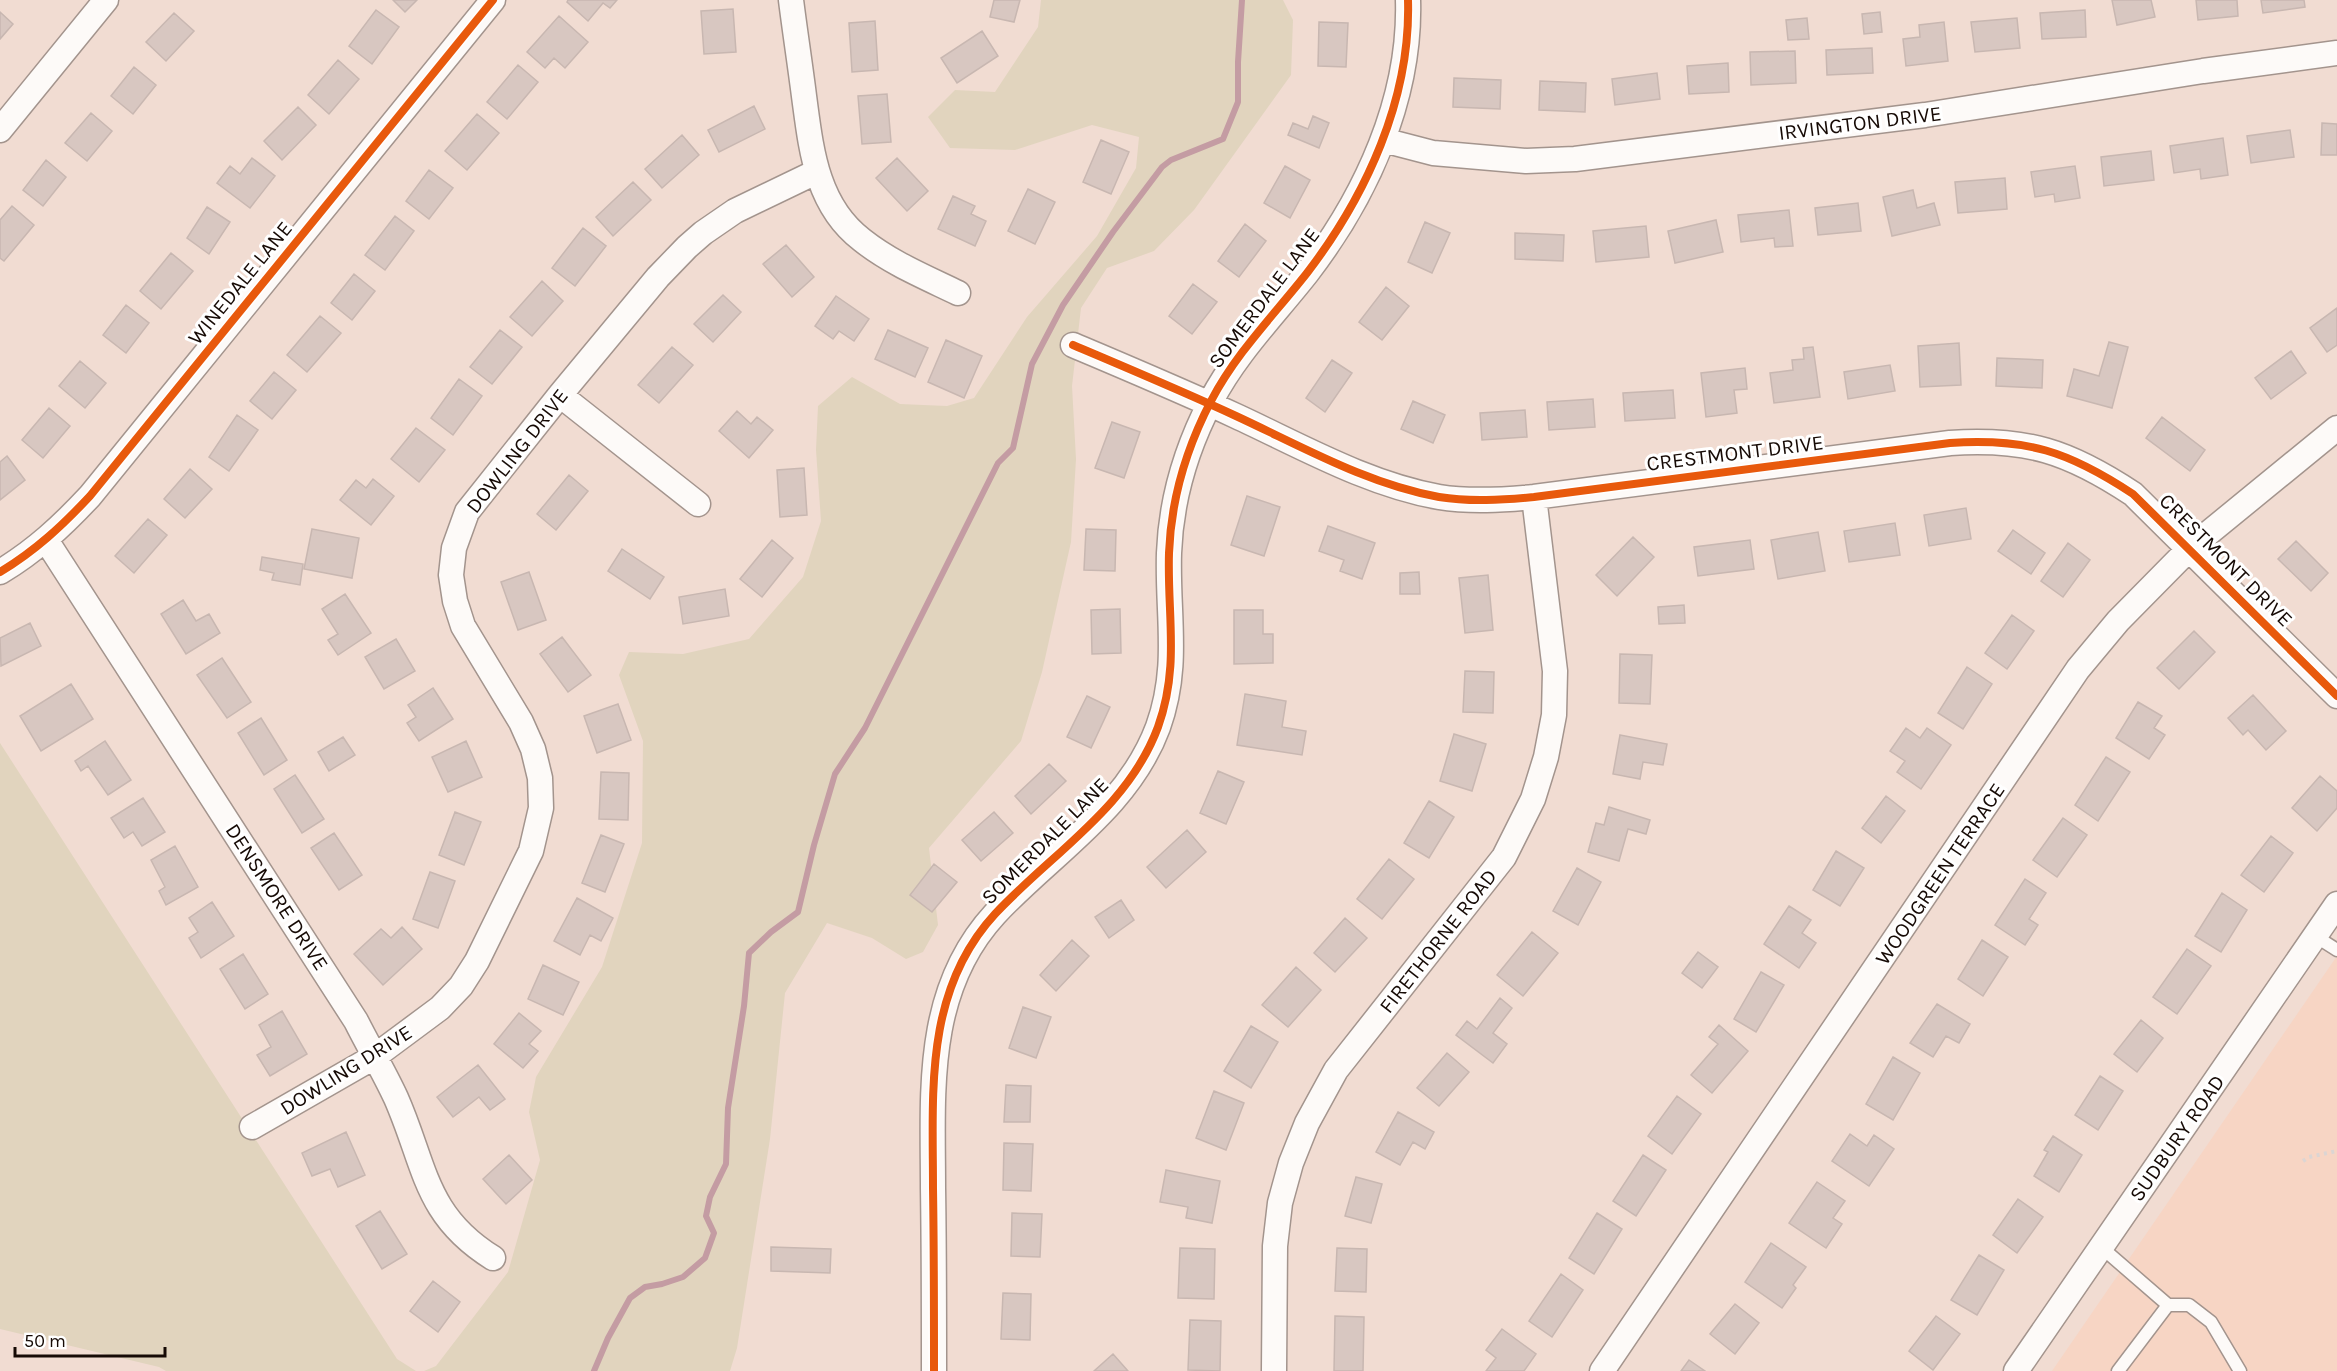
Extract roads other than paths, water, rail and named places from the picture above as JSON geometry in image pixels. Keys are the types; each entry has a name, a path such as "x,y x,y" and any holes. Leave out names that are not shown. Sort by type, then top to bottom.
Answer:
{"street":[{"path":"0,130 106,0"},
{"name":"WINEDALE LANE","path":"0,572 21,560 46,540 90,496 493,0"},
{"path":"791,0 812,155 816,172 834,210 860,239 894,262 958,293"},
{"name":"SOMERDALE LANE","path":"934,1371 933,1092 937,1036 946,1000 961,965 994,915 1111,806 1134,776 1155,734 1168,690 1173,652 1169,558 1175,503 1181,478 1210,404 1235,360 1307,273 1339,229 1365,182 1383,140 1394,105 1404,55 1408,0"},
{"name":"IRVINGTON DRIVE","path":"1383,140 1433,153 1526,160 1575,159 1925,116 2203,71 2337,53"},
{"name":"DOWLING DRIVE","path":"252,1127 374,1057 440,1008 461,987 477,961 536,837 541,808 540,778 533,749 521,722 464,626 455,601 451,575 454,548 467,512 560,395 658,277 687,247 735,211 816,172"},
{"name":"CRESTMONT DRIVE","path":"1073,345 1210,404 1371,478 1400,488 1440,497 1482,501 1534,497 1950,443 1986,441 2039,448 2101,473 2133,494 2337,696"},
{"path":"560,395 698,504"},
{"name":"WOODGREEN TERRACE","path":"1602,1371 2078,669 2118,621 2189,549 2337,428"},
{"name":"FIRETHORNE ROAD","path":"1274,1371 1274,1264 1280,1203 1291,1163 1307,1123 1336,1070 1504,857 1533,799 1546,758 1554,715 1555,671 1534,497"},
{"name":"DENSMORE DRIVE","path":"46,540 356,1021 395,1097 438,1205 454,1228 493,1258"},
{"name":"SUDBURY ROAD","path":"2016,1371 2337,904"}],"lane":[{"path":"2315,936 2337,950"},
{"path":"2101,1247 2168,1305 2189,1305 2211,1322 2240,1371"},
{"path":"2118,1371 2168,1305"}],"waterway":[{"path":"594,1371 608,1338 630,1298 645,1287 683,1277 705,1258 714,1233 706,1216 710,1197 726,1164 728,1108 744,1006 749,953 771,932 798,912 814,845 835,774 865,728 998,463 1013,448 1032,364 1063,305 1113,232 1162,167 1171,160 1223,139 1238,102 1242,0"}]}
